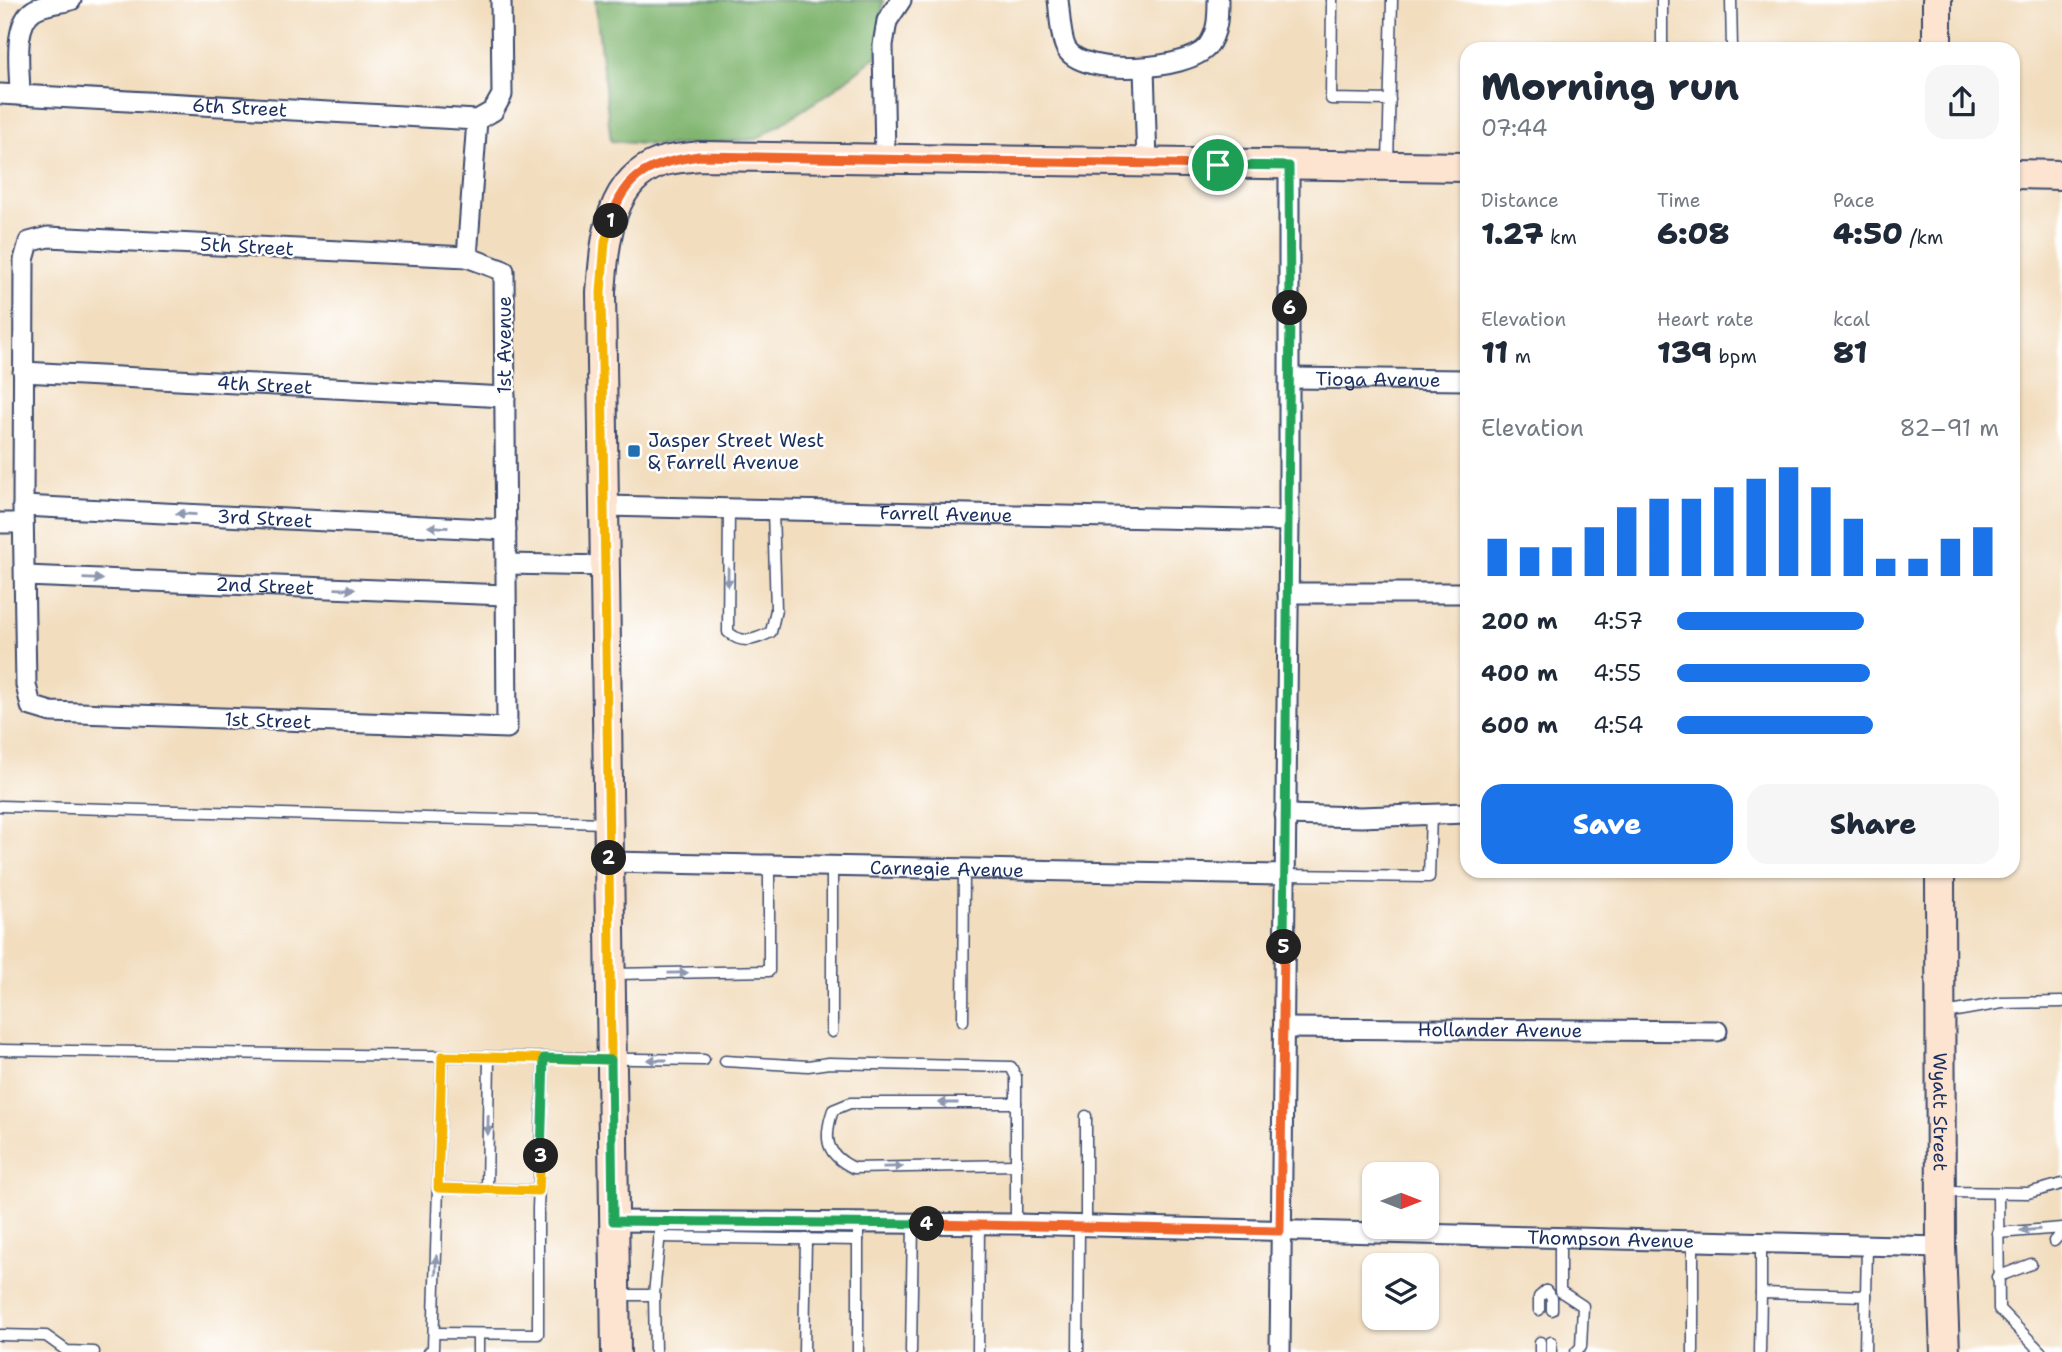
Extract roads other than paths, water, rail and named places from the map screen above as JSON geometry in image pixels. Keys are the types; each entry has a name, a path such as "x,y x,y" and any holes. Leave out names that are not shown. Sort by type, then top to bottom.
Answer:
{"street":[{"path":"10,94 24,18 36,8 71,0"},
{"path":"467,257 477,120 493,111 502,95 501,0"},
{"path":"885,159 883,45 887,21 901,0"},
{"path":"1058,0 1066,48 1079,60 1144,68 1193,57 1207,47 1218,18 1218,0"},
{"path":"1937,0 1937,42"},
{"path":"1144,68 1147,163"},
{"name":"6th Street","path":"10,94 477,120"},
{"path":"616,1352 601,292 605,242 616,202 634,178 661,162 699,156 1460,167"},
{"path":"1280,1352 1289,521 1289,166"},
{"path":"2020,174 2062,175"},
{"name":"5th Street","path":"23,372 24,260 29,242 48,237 467,257"},
{"name":"1st Avenue","path":"467,257 504,271 507,728"},
{"path":"23,372 25,576"},
{"name":"4th Street","path":"23,372 505,397"},
{"name":"Tioga Avenue","path":"1290,378 1460,380"},
{"name":"Farrell Avenue","path":"604,506 1289,521"},
{"path":"0,523 23,514"},
{"name":"3rd Street","path":"23,514 506,530"},
{"path":"506,564 606,566"},
{"name":"2nd Street","path":"25,576 505,595"},
{"name":"1st Street","path":"25,576 26,685 31,706 51,712 507,728"},
{"path":"1288,593 1460,593"},
{"path":"1286,815 1361,817 1460,813"},
{"name":"Carnegie Avenue","path":"610,862 1285,875"},
{"name":"Wyatt Street","path":"1940,878 1941,1247 1945,1352"},
{"name":"Hollander Avenue","path":"1283,1028 1717,1031"},
{"name":"Thompson Avenue","path":"613,1221 660,1229 858,1232 913,1223 1016,1224 1941,1247"}],"lane":[{"path":"1332,0 1331,99 1390,100"},
{"path":"1388,166 1392,0"},
{"path":"1662,0 1662,42"},
{"path":"1731,0 1732,42"},
{"path":"729,509 728,632 736,639 754,641 771,632 776,610 773,510"},
{"path":"0,806 609,824"},
{"path":"1285,875 1429,877 1431,813"},
{"path":"610,974 769,971 769,863"},
{"path":"832,865 832,1032"},
{"path":"962,1021 964,868"},
{"path":"1941,1014 2002,1003 2062,1002"},
{"path":"0,1050 704,1060"},
{"path":"429,1352 433,1349 434,1333 442,1056"},
{"path":"487,1189 489,1057"},
{"path":"434,1333 538,1334 538,1208 544,1058"},
{"path":"726,1061 808,1066 829,1063 1005,1065 1015,1072 1016,1224"},
{"path":"1016,1103 850,1103 833,1110 828,1124 830,1150 838,1161 854,1167 1016,1165"},
{"path":"1078,1352 1086,1116"},
{"path":"1942,1192 2028,1193 2062,1184"},
{"path":"438,1188 539,1191"},
{"path":"1998,1193 1999,1309 2041,1352"},
{"path":"911,1352 913,1223"},
{"path":"978,1352 979,1224"},
{"path":"655,1352 654,1295 660,1229 806,1239 858,1232 858,1352"},
{"path":"1998,1233 2062,1230"},
{"path":"2053,1241 2062,1230"},
{"path":"1560,1238 1560,1291"},
{"path":"804,1352 806,1239"},
{"path":"1693,1241 1693,1352"},
{"path":"1760,1352 1761,1243"},
{"path":"1865,1352 1867,1245"},
{"path":"1997,1276 2031,1264"},
{"path":"1546,1291 1552,1298 1552,1310"},
{"path":"1539,1310 1539,1297 1546,1291 1560,1291 1583,1306 1581,1347 1576,1352"},
{"path":"1761,1293 1866,1296"},
{"path":"615,1295 654,1295"},
{"path":"0,1335 46,1336 67,1351 94,1352"},
{"path":"478,1335 478,1352"}],"place":[{"name":"Jasper Street West & Farrell Avenue","path":"634,451"}]}
